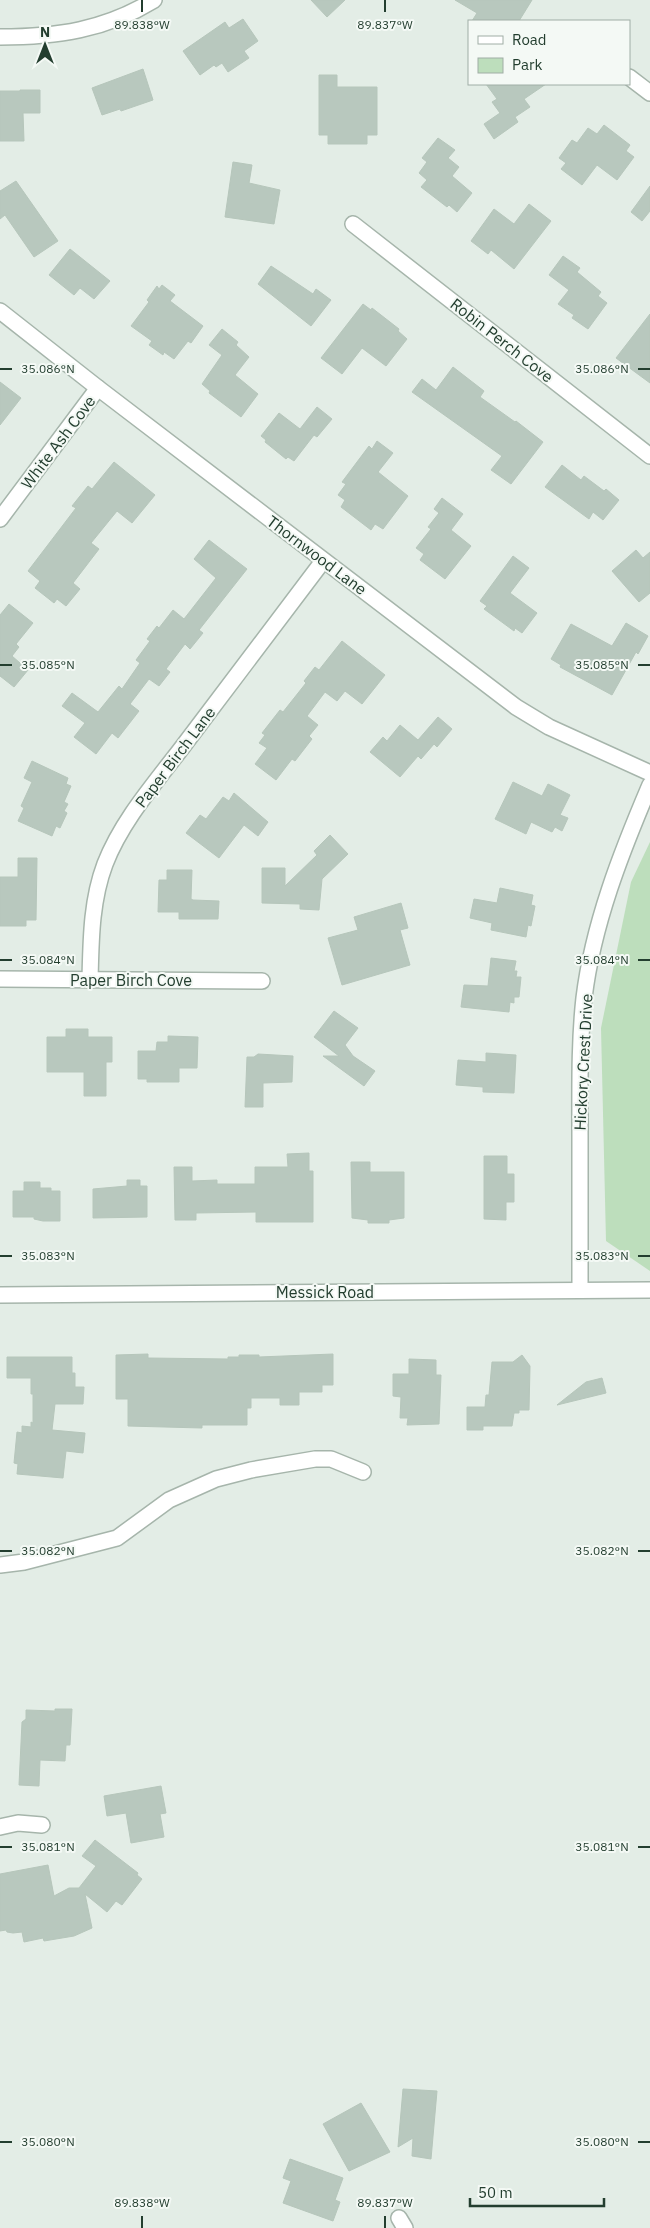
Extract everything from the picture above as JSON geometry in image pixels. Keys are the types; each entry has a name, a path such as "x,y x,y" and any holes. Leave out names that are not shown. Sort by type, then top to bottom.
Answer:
{"street":[{"path":"0,37 71,33 131,14 154,0"},
{"path":"630,77 650,93"},
{"name":"Robin Perch Cove","path":"354,224 650,456"},
{"name":"Thornwood Lane","path":"0,310 98,388 516,707 549,727 650,773"},
{"name":"White Ash Cove","path":"0,519 98,388"},
{"name":"Paper Birch Lane","path":"90,980 96,890 114,843 144,798 323,560"},
{"name":"Hickory Crest Drive","path":"580,1290 580,1094 584,997 606,902 623,847 650,785"},
{"name":"Paper Birch Cove","path":"0,979 262,981"},
{"name":"Messick Road","path":"0,1295 650,1290"},
{"path":"0,1566 24,1562 117,1538 169,1500 216,1479 251,1470 315,1458 331,1458 363,1472"},
{"path":"0,1827 18,1823 42,1825"}],"green space":[{"path":"650,842 650,1271 606,1241 601,1028 631,882"}],"building":[{"path":"311,0 345,0 327,17"},
{"path":"455,0 532,0 520,20 473,20 477,13"},
{"path":"243,19 258,41 244,51 249,58 228,72 222,63 216,67 214,65 200,75 183,51 225,22 229,28"},
{"path":"143,69 153,100 121,111 120,109 102,115 92,88"},
{"path":"319,75 337,75 337,87 377,87 377,135 367,135 367,144 328,144 328,135 319,135"},
{"path":"487,85 545,85 524,99 530,107 515,117 518,122 494,139 484,124 500,113 492,102 497,99"},
{"path":"40,90 40,113 23,113 24,141 0,141 0,91"},
{"path":"604,125 630,145 626,151 634,157 617,180 597,165 582,185 561,169 566,163 559,158 572,140 577,143 588,128 597,134"},
{"path":"438,138 455,150 448,158 459,167 452,176 472,193 457,212 449,205 447,207 421,187 427,180 419,173 427,162 422,158"},
{"path":"233,162 252,165 249,183 280,190 274,224 225,217"},
{"path":"16,181 58,241 34,257 5,215 0,219 0,191"},
{"path":"650,186 650,211 642,221 631,212"},
{"path":"529,204 551,221 514,269 491,250 488,254 471,241 494,209 514,224"},
{"path":"70,249 110,281 94,299 80,288 74,295 49,275"},
{"path":"563,256 580,268 577,272 601,292 598,296 607,303 588,329 572,318 574,315 558,304 569,290 549,275"},
{"path":"271,266 313,294 316,289 331,300 311,326 258,284"},
{"path":"162,285 175,295 170,301 203,326 191,343 188,341 174,359 164,352 163,355 149,345 152,341 131,326 149,302 147,300 157,286 159,289"},
{"path":"363,304 371,310 372,308 399,329 398,331 407,339 386,366 362,348 342,374 321,358"},
{"path":"650,314 650,383 616,358"},
{"path":"222,329 238,342 236,345 249,357 235,375 258,394 241,417 209,393 210,391 202,384 222,355 209,345"},
{"path":"453,367 484,391 480,397 543,442 511,484 491,470 502,456 412,392 422,379 436,390"},
{"path":"0,382 21,398 0,425"},
{"path":"317,407 332,419 317,437 314,435 294,461 288,457 286,459 265,442 266,440 261,436 279,413 300,429"},
{"path":"377,441 393,453 378,472 408,496 383,529 375,524 371,530 341,507 345,500 338,495 346,484 342,482 369,446 372,449"},
{"path":"114,462 155,495 132,523 117,511 91,543 99,549 73,583 80,589 66,606 57,599 54,603 35,588 40,581 28,571 76,508 72,506 88,486 92,489"},
{"path":"562,465 581,480 584,476 604,491 606,489 619,500 603,520 593,512 589,519 545,487"},
{"path":"442,498 463,514 451,530 471,546 445,579 420,560 424,554 416,548 431,529 428,527 439,513 434,509"},
{"path":"209,540 247,569 199,630 203,633 190,649 185,644 166,669 170,672 159,686 149,679 130,704 139,711 118,738 112,733 96,754 74,737 85,723 62,706 72,693 98,712 119,686 122,689 140,663 136,660 150,641 147,639 157,626 159,628 173,610 184,619 216,578 194,559"},
{"path":"636,550 643,558 650,552 650,593 639,602 612,571"},
{"path":"513,556 529,568 510,593 537,613 522,633 515,628 514,631 484,609 487,606 480,601"},
{"path":"9,604 33,623 16,644 19,647 12,656 28,670 14,687 0,676 0,615"},
{"path":"626,623 648,636 638,654 636,652 612,695 560,667 561,665 551,659 571,624 612,646"},
{"path":"342,641 385,675 362,704 345,691 337,701 325,692 307,716 318,725 309,736 312,739 295,761 292,759 276,780 255,764 267,748 259,743 265,735 262,733 280,710 283,712 306,683 304,681 315,667 319,670"},
{"path":"438,717 452,729 437,747 434,744 421,759 418,756 400,777 370,752 383,737 387,741 400,725 418,740"},
{"path":"32,761 68,778 66,784 71,786 64,802 68,804 64,811 67,813 60,828 56,826 52,836 18,821 24,808 21,806 32,782 24,778"},
{"path":"513,782 542,796 548,784 570,795 560,815 568,818 562,831 555,827 552,832 531,822 526,834 495,819"},
{"path":"234,793 268,822 258,836 244,825 219,858 186,833 200,815 206,819 223,797 229,801"},
{"path":"330,835 348,854 322,879 319,910 300,909 300,904 262,903 262,868 285,868 285,886 317,855 314,851"},
{"path":"18,858 37,858 36,920 26,920 26,926 0,926 0,877 18,877"},
{"path":"167,870 192,870 191,899 219,901 218,919 179,919 179,912 158,912 159,880 167,880"},
{"path":"500,888 533,895 531,905 535,906 531,926 528,925 526,937 491,930 492,923 470,918 474,899 497,903"},
{"path":"401,903 408,928 400,930 410,965 342,985 328,938 358,930 354,917"},
{"path":"491,958 516,961 514,971 517,971 516,977 521,977 519,997 514,997 514,1003 510,1002 509,1012 461,1007 464,985 488,986"},
{"path":"334,1011 358,1028 345,1045 353,1056 375,1071 364,1086 323,1056 339,1056 314,1037"},
{"path":"66,1029 88,1029 88,1037 112,1037 112,1062 106,1062 106,1096 84,1096 84,1072 47,1072 47,1037 66,1037"},
{"path":"168,1036 198,1037 197,1068 179,1068 179,1082 147,1082 147,1079 138,1079 138,1051 156,1051 157,1042 168,1042"},
{"path":"486,1053 516,1055 514,1093 483,1092 483,1087 456,1085 458,1060 486,1062"},
{"path":"258,1054 293,1056 292,1082 263,1083 263,1107 245,1107 247,1057 254,1057"},
{"path":"309,1153 309,1171 313,1171 313,1222 256,1222 256,1212 196,1213 196,1220 175,1220 174,1167 192,1167 192,1181 217,1180 217,1184 255,1184 255,1167 288,1167 287,1154"},
{"path":"484,1156 507,1156 507,1174 514,1174 514,1202 506,1202 506,1220 484,1219"},
{"path":"351,1162 370,1162 370,1172 404,1172 404,1218 389,1220 389,1223 368,1223 368,1220 352,1218"},
{"path":"127,1180 140,1180 140,1186 147,1186 147,1217 93,1218 93,1189 127,1186"},
{"path":"24,1182 40,1182 40,1188 51,1188 51,1191 60,1191 60,1221 43,1221 34,1219 34,1217 13,1217 13,1191 24,1191"},
{"path":"148,1354 148,1358 228,1359 228,1357 239,1357 239,1355 259,1355 259,1357 333,1354 333,1385 322,1385 322,1392 299,1392 299,1405 280,1405 280,1398 251,1398 251,1408 247,1408 247,1425 202,1425 202,1428 128,1426 128,1399 116,1399 116,1355"},
{"path":"522,1355 530,1366 529,1410 519,1410 519,1413 514,1413 512,1426 483,1426 483,1430 467,1430 467,1407 485,1407 486,1395 489,1395 492,1362 513,1362"},
{"path":"7,1357 72,1357 72,1373 75,1373 75,1387 84,1387 83,1404 55,1404 52,1430 85,1433 83,1453 66,1451 63,1478 17,1474 18,1464 14,1463 17,1432 22,1433 22,1426 31,1427 31,1422 33,1423 33,1394 31,1394 31,1378 7,1378"},
{"path":"409,1359 436,1360 436,1375 441,1375 439,1424 407,1425 408,1418 400,1418 401,1397 393,1396 393,1374 409,1374"},
{"path":"602,1378 606,1393 557,1405 586,1382"},
{"path":"55,1709 72,1709 70,1745 66,1745 65,1761 40,1760 39,1786 19,1785 22,1722 26,1719 26,1710 55,1711"},
{"path":"161,1786 166,1813 160,1814 164,1837 131,1843 126,1813 107,1816 104,1796"},
{"path":"95,1840 138,1873 137,1875 142,1879 122,1905 116,1901 107,1912 85,1894 92,1928 74,1936 44,1941 43,1938 24,1942 22,1932 0,1931 0,1874 48,1865 54,1896 69,1888 79,1888 96,1866 82,1856"},
{"path":"403,2089 437,2091 431,2159 412,2156 413,2138 398,2147"},
{"path":"361,2103 390,2152 349,2171 323,2124"},
{"path":"290,2159 343,2178 335,2200 340,2202 333,2221 283,2203 291,2181 283,2178"}]}
